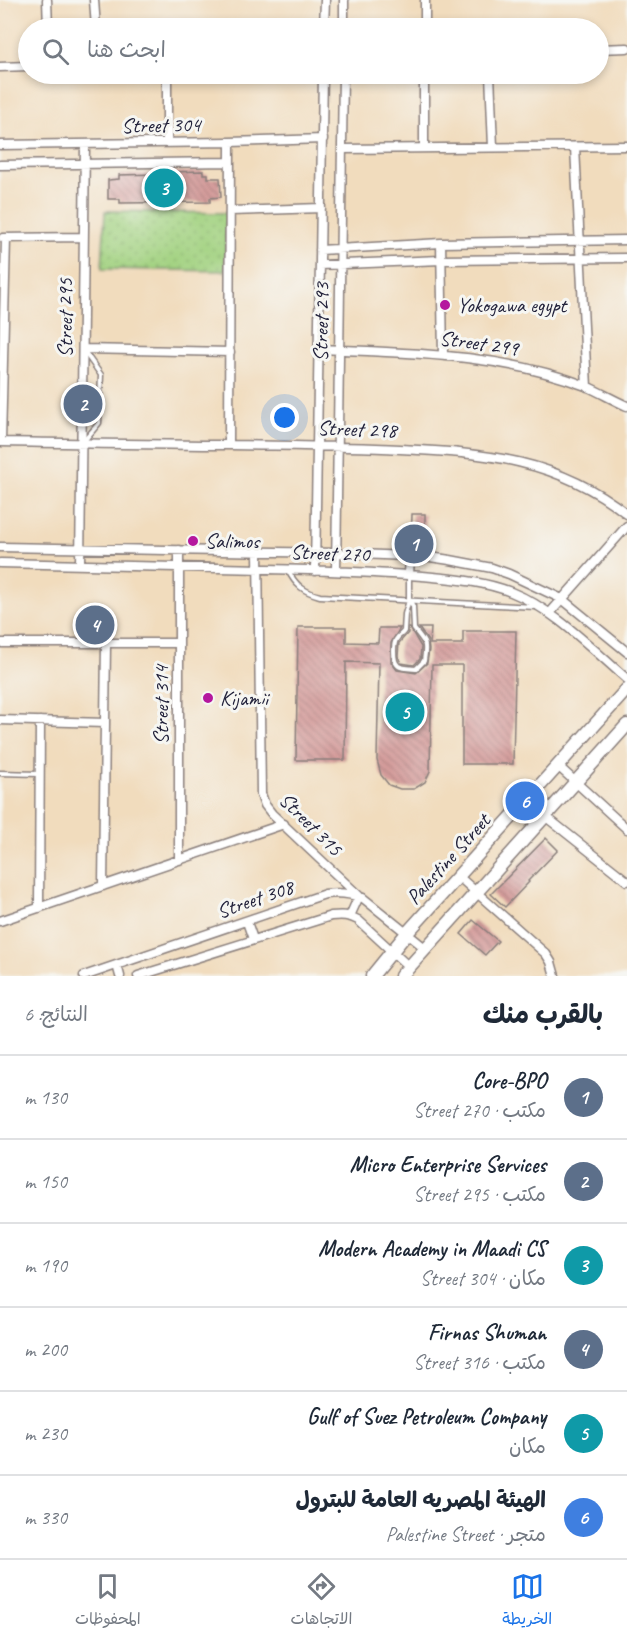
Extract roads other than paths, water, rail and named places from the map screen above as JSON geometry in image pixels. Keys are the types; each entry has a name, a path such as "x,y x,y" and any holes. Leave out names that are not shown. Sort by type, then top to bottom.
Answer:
{"street":[{"path":"46,0 47,18"},
{"path":"94,0 95,18"},
{"path":"324,18 325,0"},
{"path":"344,0 344,18"},
{"path":"425,0 425,18"},
{"path":"609,49 627,48"},
{"path":"0,67 18,66"},
{"path":"167,84 167,142"},
{"name":"Street 293","path":"315,571 323,84"},
{"name":"Street 293","path":"336,571 343,84"},
{"path":"424,84 424,148"},
{"path":"490,84 493,147"},
{"name":"Street 304","path":"0,145 323,139"},
{"path":"229,446 230,142"},
{"name":"Street 295","path":"80,565 85,144"},
{"path":"342,149 627,146"},
{"path":"575,147 587,387"},
{"name":"Street 304","path":"0,165 230,162"},
{"path":"230,211 321,208"},
{"path":"1,442 3,238 83,237"},
{"path":"320,250 441,243 627,240"},
{"path":"441,243 443,355"},
{"path":"320,265 441,260 627,258"},
{"path":"83,349 230,352"},
{"name":"Street 299","path":"319,349 483,359 554,375 587,387 627,406"},
{"name":"Street 298","path":"1,442 229,446 337,445 494,456 529,464 563,476 601,495 627,514"},
{"path":"550,613 627,526"},
{"name":"Street 270","path":"0,547 336,553 450,560 492,568 526,580 562,599 627,652"},
{"name":"Street 314","path":"179,550 179,860"},
{"name":"Street 315","path":"258,551 261,794 265,805 359,896"},
{"path":"410,556 410,575"},
{"name":"Street 270","path":"0,563 336,571 471,581 512,592 541,607 627,679"},
{"path":"0,643 179,643"},
{"path":"103,886 106,643"},
{"name":"Palestine Street","path":"372,976 407,933 627,689"},
{"path":"0,720 105,723"},
{"path":"39,908 40,721"},
{"name":"Palestine Street","path":"405,971 627,725"},
{"path":"558,766 627,829"},
{"path":"526,801 627,881"},
{"path":"0,921 284,824"},
{"path":"458,876 546,954 552,974"},
{"name":"Street 308","path":"84,976 325,894 338,892 351,893 374,905 425,948"},
{"path":"359,896 350,916 365,925 392,951 405,971"},
{"name":"Street 308","path":"138,976 331,916 350,916"},
{"path":"247,922 253,939"},
{"path":"179,945 184,961"},
{"path":"117,965 120,976"}],"lane":[{"path":"81,443 99,423 101,375 83,349"},
{"path":"287,570 292,580 300,588 320,596 541,607"},
{"path":"409,600 413,606 412,624 425,643 424,661 416,669 401,668 394,661 396,640 404,631 410,575"},
{"path":"404,631 415,631"},
{"path":"0,773 39,774"}],"place":[{"name":"Modern Academy in Maadi CS","path":"164,188"},
{"name":"Yokogawa egypt","path":"445,305"},
{"name":"Micro Enterprise Services","path":"83,404"},
{"name":"Salimos","path":"193,541"},
{"name":"Core-BPO","path":"414,544"},
{"name":"Firnas Shuman","path":"95,625"},
{"name":"Kijamii","path":"208,698"},
{"name":"Gulf of Suez Petroleum Company","path":"405,712"},
{"name":"الهيئة المصريه العامة للبترول","path":"525,801"}]}
